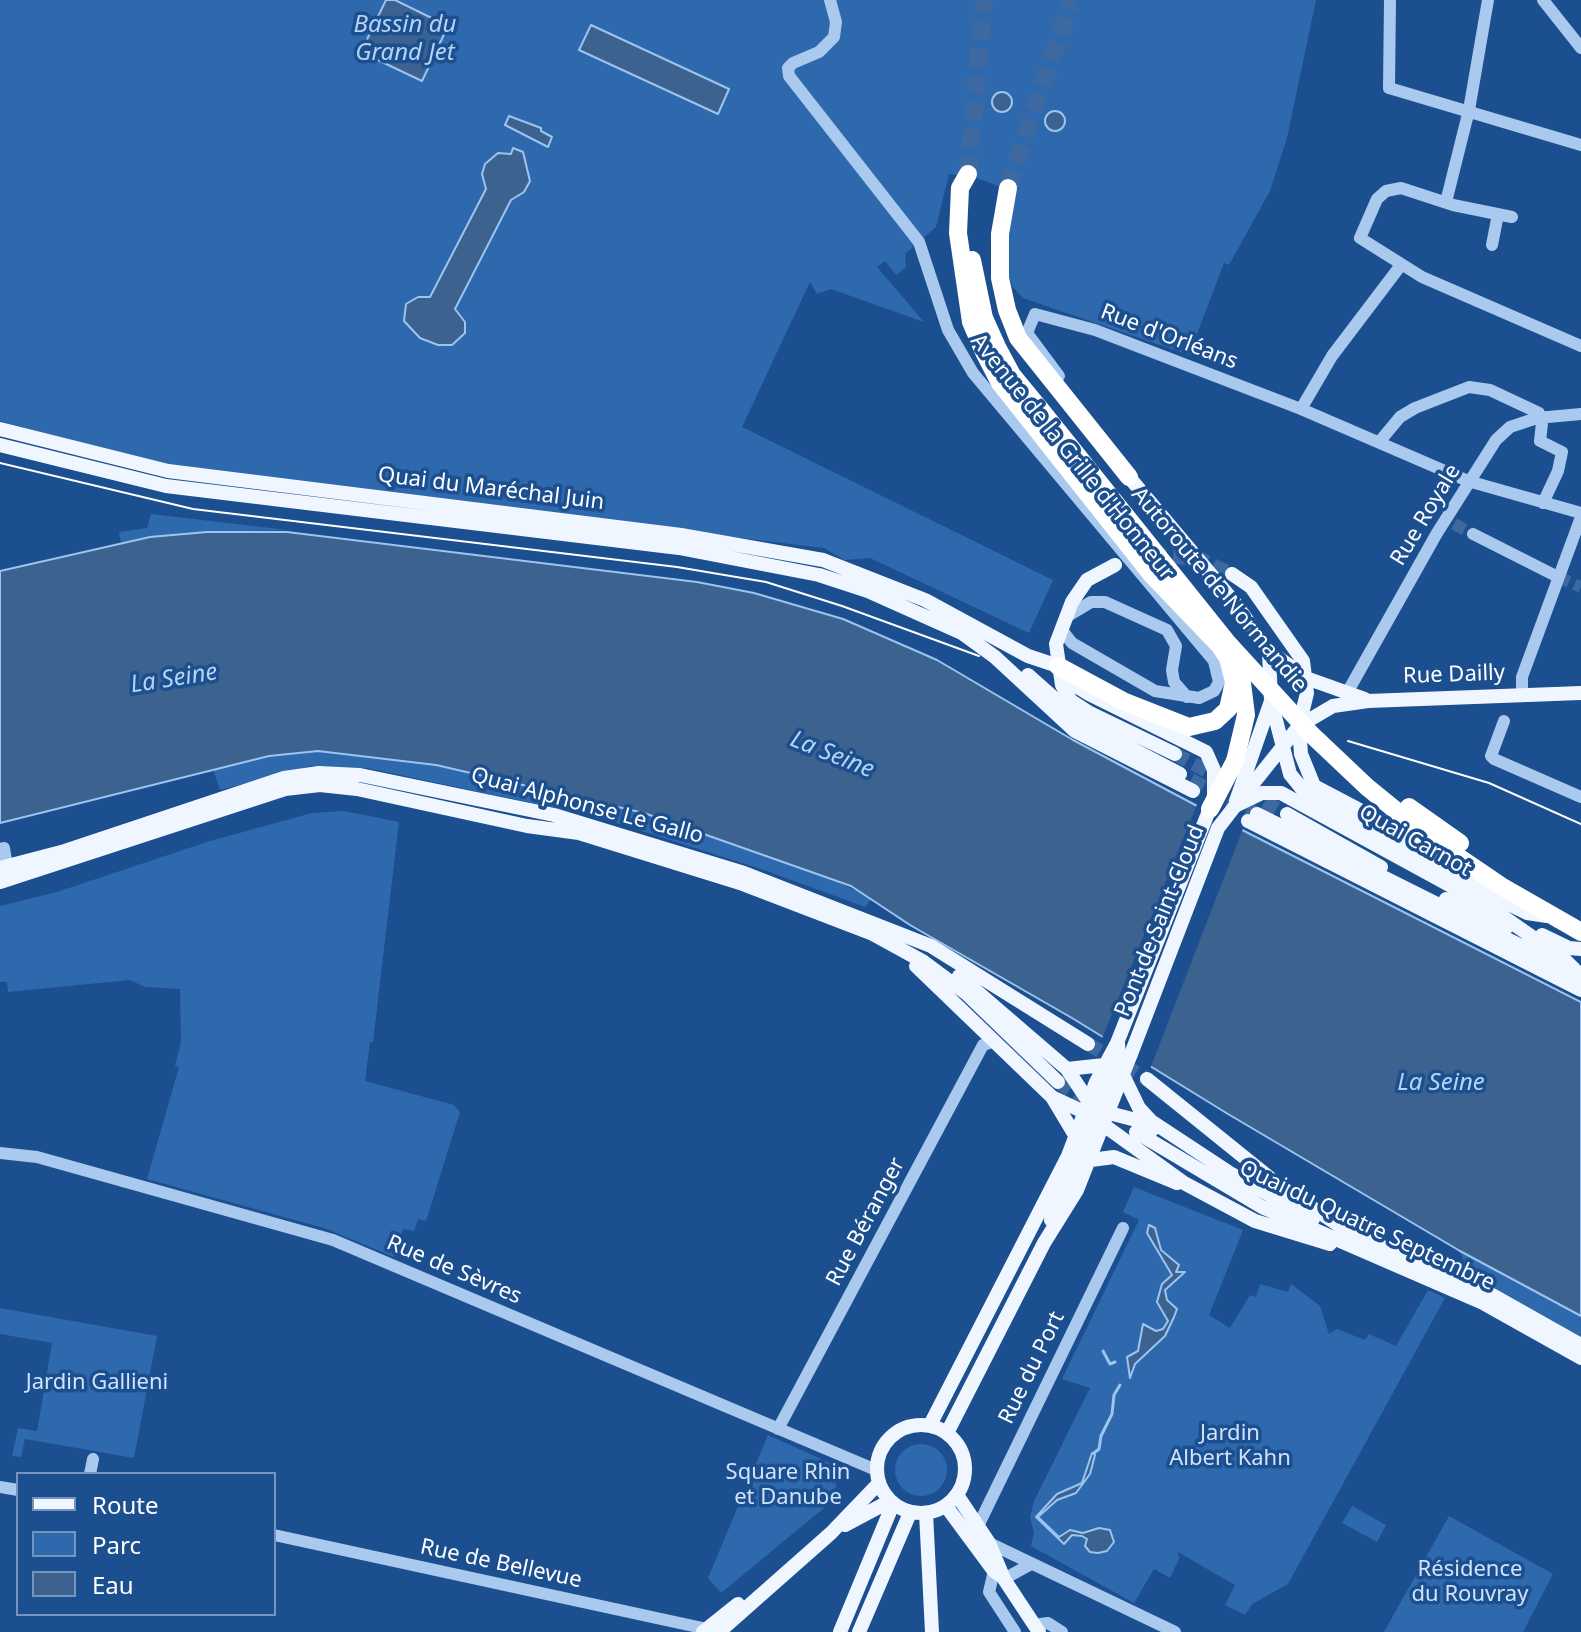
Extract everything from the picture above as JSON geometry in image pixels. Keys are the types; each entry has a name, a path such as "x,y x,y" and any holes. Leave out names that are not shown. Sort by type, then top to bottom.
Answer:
{"highway":[{"name":"Autoroute de Normandie","path":"1141,559 1000,383 984,352 971,322 959,245 960,188 968,174 969,233 984,318 1012,375 1045,406 1235,633 1319,726 1406,805 1508,876 1581,919"},
{"name":"Autoroute de Normandie","path":"1129,477 1018,338 1007,310 1000,278 1004,186 990,234 990,279 997,313 1023,368 1045,406 1226,641 1311,734 1426,835 1501,886 1581,932"},
{"path":"1058,666 1113,696 1189,727 1215,721 1228,709 1234,682 1228,658 1176,604 1141,559"},
{"path":"1141,559 1234,655 1246,704 1244,729 1235,761 1210,809"}],"main road":[{"name":"Quai du Maréchal Juin","path":"0,429 168,471 764,548 823,560 873,577 968,622 1081,722 1192,785 1075,731 995,657 962,633 868,591 749,559 166,486 0,445"},
{"path":"1129,477 1235,603 1269,651 1306,678 1368,701"},
{"path":"1115,565 1087,580 1056,644 1058,666 1071,701 1175,754"},
{"path":"1232,574 1251,587 1303,661 1306,678"},
{"path":"968,622 1028,656 1058,666"},
{"path":"1235,806 1271,701 1269,651"},
{"name":"Pont de Saint-Cloud","path":"1058,666 1073,684 1089,694 1206,752 1215,782 1210,809 1117,1043"},
{"name":"Quai Carnot","path":"1306,678 1299,726 1301,754 1314,786 1455,860 1547,916 1581,932"},
{"name":"Rue Dailly","path":"1299,726 1330,707 1368,701 1581,693"},
{"name":"Quai Carnot","path":"1271,701 1281,746 1293,778 1319,802 1490,895 1527,913 1547,916"},
{"path":"1235,806 1299,726"},
{"name":"Quai Alphonse Le Gallo","path":"3,867 284,778 319,773 360,775 429,789 593,826 744,873 885,934 967,994 1058,1082"},
{"name":"Quai Alphonse Le Gallo","path":"0,882 285,789 320,785 425,803 527,826 579,833 740,883 885,934 931,946 1088,1044"},
{"path":"425,803 429,789"},
{"name":"Quai Carnot","path":"1235,806 1256,794 1281,793 1509,919 1565,960 1580,975"},
{"name":"Pont de Saint-Cloud","path":"1097,1113 1123,1075 1218,828 1235,806"},
{"name":"Quai Carnot","path":"1287,814 1401,878 1513,929 1565,960"},
{"name":"Quai Carnot","path":"1580,975 1546,962 1252,818 1581,990"},
{"path":"1509,919 1569,948 1581,949"},
{"path":"885,934 1056,1099 1076,1137"},
{"path":"885,934 974,986 1067,1069 1097,1113 1184,1183 1255,1221 1312,1241 1353,1241"},
{"path":"947,1433 1044,1243 1091,1160 1104,1065 1117,1043"},
{"path":"1044,1243 1056,1203 1119,1057 1117,1043"},
{"path":"1067,1069 1104,1065"},
{"path":"1123,1075 1141,1111 1174,1138 1353,1241"},
{"name":"Quai du Quatre Septembre","path":"1147,1079 1353,1241 1481,1302 1581,1358"},
{"path":"1056,1099 1074,1093 1076,1082"},
{"path":"1056,1099 1097,1113 1136,1120 1159,1134 1174,1138"},
{"path":"930,1425 1076,1137 1097,1113"},
{"name":"Quai du Quatre Septembre","path":"1136,1132 1262,1207 1487,1292 1581,1345"},
{"path":"1091,1160 1114,1157 1163,1180 1184,1183"},
{"path":"713,1631 831,1533 878,1476 886,1442 896,1432 910,1426 930,1425 947,1433 957,1444 964,1460 964,1477 951,1500 918,1513 859,1632"},
{"path":"878,1476 892,1503 918,1513"},
{"path":"951,1500 978,1526 989,1543 999,1575"},
{"path":"951,1500 1037,1629"},
{"path":"831,1533 892,1503"},
{"path":"840,1632 892,1503"},
{"path":"918,1513 932,1632"}],"street":[{"name":"Avenue de la Grille d'Honneur","path":"830,0 835,14 834,37 819,52 798,59 788,68 789,76 919,242 948,330 973,373 1214,661 1219,682 1214,691 1199,698 1187,697"},
{"path":"1390,0 1389,88 1581,145"},
{"path":"1446,202 1469,110 1488,0"},
{"path":"1543,0 1581,48"},
{"path":"1512,217 1401,188 1386,191 1377,199 1360,238 1401,265 1581,346"},
{"path":"1492,245 1498,214"},
{"path":"1301,409 1332,356 1401,265"},
{"name":"Rue d'Orléans","path":"1129,477 1092,420 1027,333 1035,314 1095,330 1301,409 1468,481 1581,515"},
{"path":"1380,441 1407,412 1469,387 1490,390 1541,417 1540,441 1560,449 1563,457 1543,503"},
{"name":"Rue Royale","path":"1347,693 1450,522 1468,481 1503,432 1541,417 1581,414"},
{"path":"1522,695 1521,680 1581,515"},
{"path":"1473,534 1558,577"},
{"path":"1091,602 1105,602 1167,630 1176,646 1172,670 1174,682 1187,697 1155,691 1072,643 1064,623 1091,602"},
{"path":"1504,721 1491,756 1494,759 1581,797"},
{"path":"3,867 7,848"},
{"name":"Rue Béranger","path":"778,1429 983,1045 995,1041"},
{"name":"Rue de Sèvres","path":"0,1153 37,1157 333,1240 778,1429 878,1476"},
{"name":"Rue du Port","path":"978,1526 1123,1228"},
{"path":"90,1472 93,1459"},
{"name":"Rue de Bellevue","path":"276,1535 713,1631"},
{"path":"989,1543 1175,1632"},
{"path":"1015,1632 989,1592 999,1575 1031,1564"},
{"path":"1037,1629 1048,1623 1062,1632"}],"green space":[{"path":"0,0 1316,0 1287,138 1270,191 1229,265 1224,263 1189,355 1023,298 1013,287 1009,276 1009,234 1016,192 976,178 949,174 936,227 905,254 906,267 896,275 885,261 877,267 924,322 831,289 817,294 810,282 742,427 1053,580 1029,633 870,558 844,560 824,548 183,471 0,421"},
{"path":"151,514 288,530 207,532 121,544 119,532 147,528"},
{"path":"318,751 436,765 644,813 824,876 872,898 865,907 767,871 598,817 367,768 311,766 220,790 213,770 269,756"},
{"path":"344,811 399,822 373,1042 370,1042 365,1081 454,1105 460,1112 426,1221 418,1219 414,1231 403,1229 394,1257 327,1229 147,1179 179,1067 175,1066 181,1042 180,989 145,987 130,980 8,992 7,982 0,982 0,906 57,892 210,841 312,813"},
{"name":"Jardin Albert Kahn","path":"1134,1187 1243,1230 1209,1315 1230,1328 1250,1295 1256,1297 1260,1284 1288,1292 1291,1284 1320,1306 1329,1334 1337,1329 1365,1340 1369,1334 1396,1346 1428,1290 1445,1298 1288,1584 1252,1604 1245,1615 1225,1605 1235,1585 1178,1552 1179,1559 1170,1578 1154,1569 1134,1603 1031,1546 1034,1533 1030,1517 1034,1501 1090,1388 1062,1379 1139,1220 1123,1212"},
{"path":"1460,1251 1581,1316 1581,1337 1498,1291 1464,1262"},
{"name":"Jardin Gallieni","path":"0,1308 157,1336 134,1458 25,1439 21,1457 12,1456 18,1428 37,1431 52,1343 0,1334"},
{"name":"Square Rhin et Danube","path":"768,1435 837,1466 835,1499 721,1593 708,1578"},
{"path":"921,1444 940,1451 947,1470 940,1489 921,1496 902,1489 895,1470 902,1451"},
{"path":"1352,1506 1386,1525 1377,1542 1342,1523"},
{"name":"Résidence du Rouvray","path":"1449,1516 1553,1574 1523,1632 1384,1632"}],"water":[{"name":"Bassin du Grand Jet","path":"386,0 395,0 448,26 422,81 361,52"},
{"path":"591,25 729,89 718,114 579,50"},
{"path":"998,92 1006,92 1012,102 1006,112 998,112 992,106 992,98"},
{"path":"1051,111 1059,111 1065,121 1059,131 1051,131 1045,125 1045,117"},
{"path":"509,116 541,128 552,137 548,147 505,125"},
{"path":"513,148 523,152 530,181 524,192 511,200 455,309 465,322 465,333 452,345 438,345 420,338 404,321 406,304 418,297 430,297 486,189 482,174 485,164 498,153 511,154"},
{"name":"La Seine","path":"207,532 287,532 697,582 754,593 843,619 937,660 1073,740 1248,833 1581,1002 1581,1316 1460,1251 1072,1018 910,925 851,886 644,813 436,765 318,751 269,756 0,823 0,571 150,537"},
{"path":"1149,1225 1155,1228 1161,1250 1179,1265 1176,1272 1185,1272 1165,1290 1167,1300 1177,1309 1165,1336 1135,1364 1130,1378 1127,1357 1138,1351 1143,1324 1156,1331 1163,1329 1168,1321 1157,1302 1162,1284 1172,1275 1147,1233"},
{"path":"1092,1453 1095,1455 1090,1474 1076,1493 1057,1500 1038,1517 1059,1537 1070,1530 1083,1533 1099,1528 1110,1530 1114,1542 1107,1551 1098,1553 1090,1552 1085,1546 1087,1539 1082,1536 1072,1535 1064,1544 1036,1517 1057,1494 1082,1483"}],"pier":[{"path":"1198,802 1244,826 1150,1069 1101,1041"}],"waterway":[{"path":"1103,1351 1110,1364 1115,1362"},
{"path":"1094,1453 1099,1449 1101,1436 1112,1414 1114,1395 1120,1385"}],"tunnel":[{"path":"968,174 984,0"},
{"path":"1008,188 1071,0"},
{"path":"1454,524 1473,534"},
{"path":"1152,555 1200,559 1232,574"},
{"path":"1558,577 1581,587"},
{"path":"1175,754 1224,780"},
{"path":"1191,780 1257,814"},
{"path":"1246,792 1287,814"},
{"path":"1088,1044 1147,1079"},
{"path":"1058,1082 1088,1101"}],"tram line":[{"path":"0,463 193,509 677,567 766,582 979,656"},
{"path":"1348,741 1489,783 1581,824"}]}
